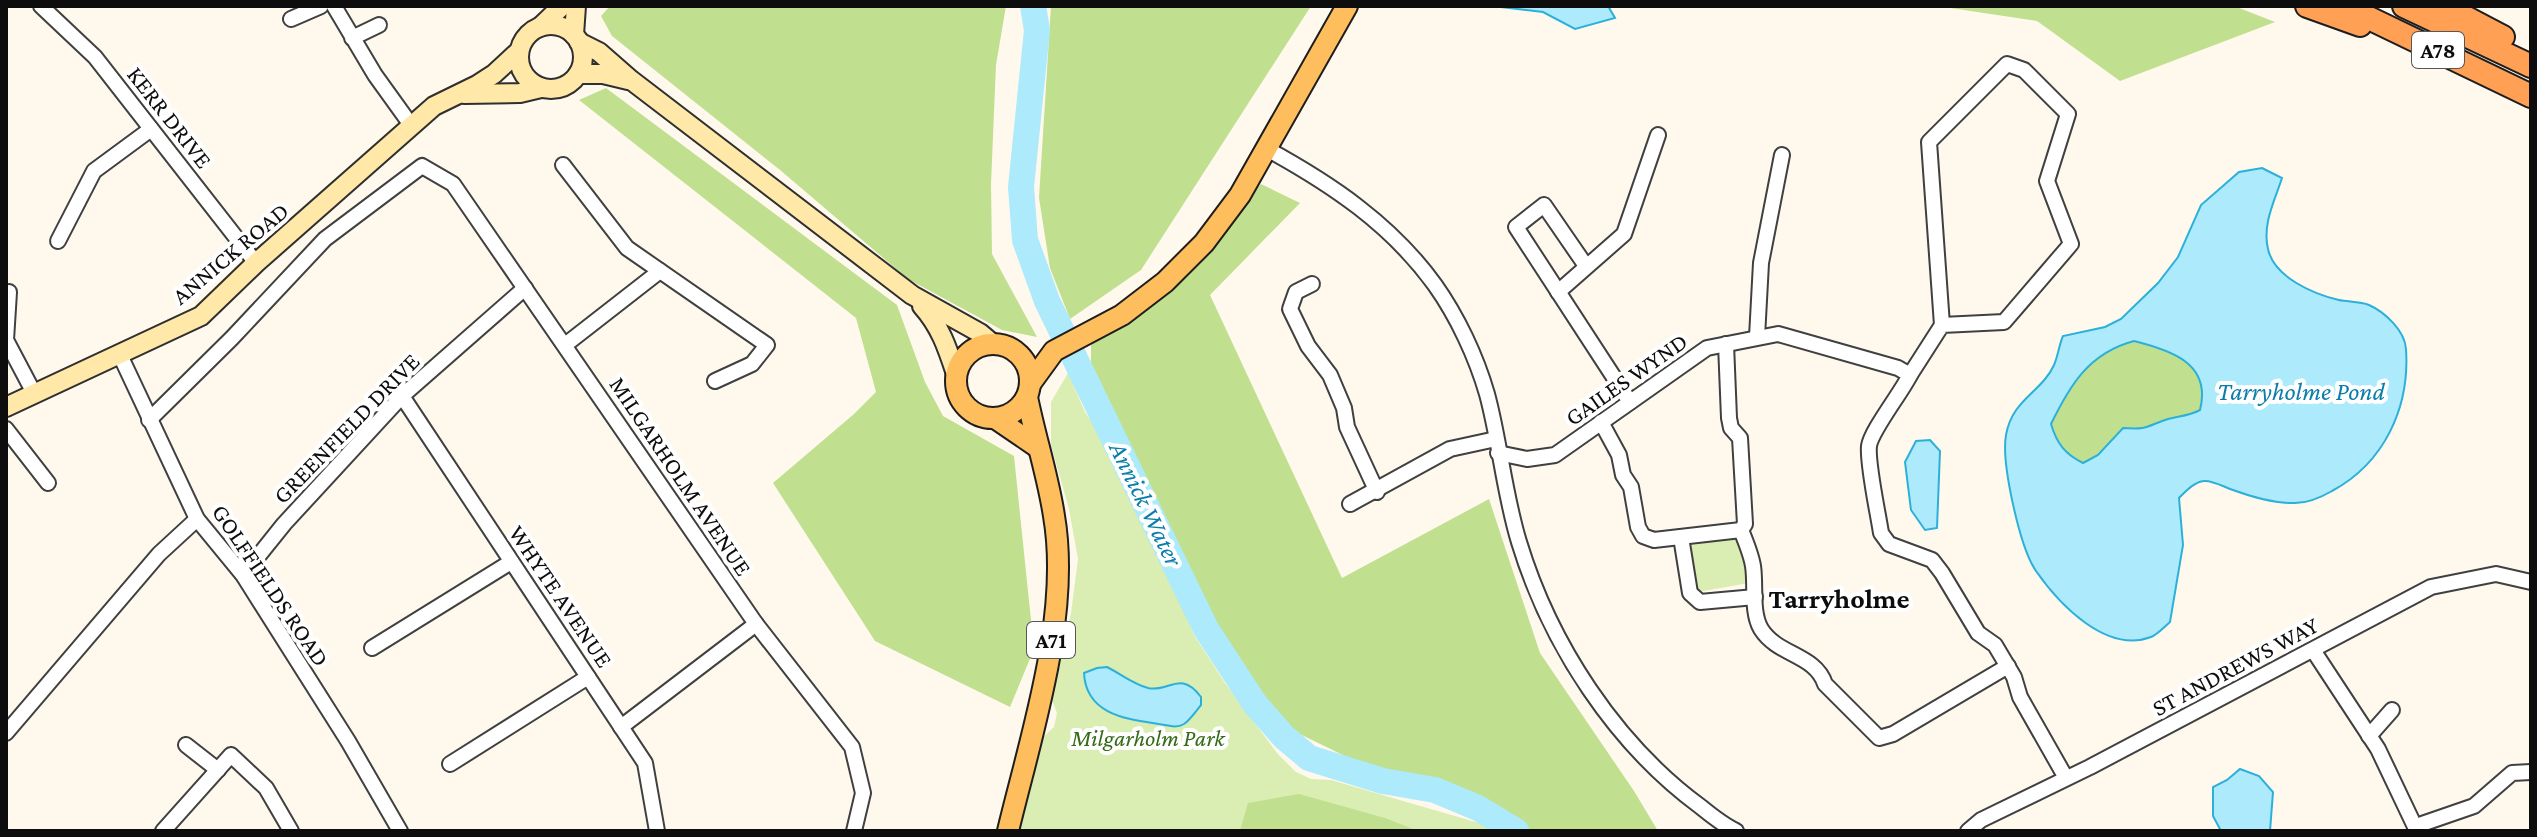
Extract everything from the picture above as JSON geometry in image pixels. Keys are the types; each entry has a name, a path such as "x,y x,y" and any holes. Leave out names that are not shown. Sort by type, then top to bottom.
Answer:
{"highway":[{"name":"A78","path":"2307,6 2459,61"},
{"name":"A78","path":"2344,6 2531,96"},
{"name":"A78","path":"2404,6 2531,66"},
{"name":"A78","path":"2444,6 2531,53"}],"main road":[{"path":"541,88 525,77 519,51 529,34 562,6"},
{"path":"457,94 520,93 541,88 562,88 578,74 583,56 577,38 576,6"},
{"path":"995,418 1016,410 1054,351 1122,315 1165,282 1204,243 1240,195 1347,6"},
{"path":"540,27 554,25 565,28 912,295 1003,347"},
{"name":"ANNICK ROAD","path":"6,407 201,316 411,125 434,106 494,74 519,51"},
{"path":"578,74 603,74 631,80"},
{"path":"912,295 935,321 946,343 962,402 976,414 995,418 1036,446"},
{"path":"957,377 964,359 974,350 1003,347 1054,351"},
{"name":"A71","path":"1003,347 1023,359 1028,370 1036,446 1055,517 1057,587 1048,661 1008,831"}],"street":[{"name":"KERR DRIVE","path":"41,6 95,57 256,263"},
{"path":"291,19 321,6"},
{"path":"334,6 411,125"},
{"path":"352,38 379,25"},
{"path":"1942,325 2004,322 2071,244 2047,181 2068,114 2024,70 2007,64 1929,142 1942,325 1900,396 1875,430 1869,446 1881,533 1889,544 1932,560 1978,633 1995,645 2008,666 2020,697 2066,778"},
{"path":"58,241 94,171 151,129"},
{"path":"1558,292 1624,234 1658,135"},
{"path":"1267,149 1312,173 1355,202 1402,245 1435,285 1474,358 1487,394 1519,543 1538,595 1573,661 1627,738 1671,785 1736,831"},
{"path":"1757,337 1761,263 1782,155"},
{"path":"563,165 627,248 767,345 752,364 715,381"},
{"name":"MILGARHOLM AVENUE","path":"149,420 325,239 422,166 453,184 756,624 852,747 863,793 854,831"},
{"path":"1586,266 1544,205 1516,227 1630,402"},
{"path":"565,345 660,271"},
{"path":"1312,284 1296,292 1290,309 1308,346 1330,375 1344,408 1347,427 1377,492"},
{"name":"GREENFIELD DRIVE","path":"243,575 284,524 402,396 525,288"},
{"path":"9,292 6,340 35,395"},
{"name":"GAILES WYND","path":"1350,504 1377,492 1450,449 1497,446 1527,459 1555,455 1707,348 1778,334 1898,368 1910,375"},
{"path":"1601,422 1619,455 1623,475 1631,487 1638,527 1643,536 1654,540 1741,530 1745,524 1743,464 1740,438 1731,428 1729,418 1726,344"},
{"name":"GOLFFIELDS ROAD","path":"120,355 197,519 243,575 348,741 400,831"},
{"name":"WHYTE AVENUE","path":"402,396 645,763 657,831"},
{"path":"6,429 48,483"},
{"path":"9,724 159,554 197,519"},
{"path":"1741,530 1753,565 1760,627 1784,651 1803,657 1822,674 1825,684 1879,738 1893,734 2008,666"},
{"path":"1681,537 1690,593 1700,602 1755,597"},
{"path":"372,648 511,562"},
{"name":"ST ANDREWS WAY","path":"1968,831 1981,820 2431,587 2496,574 2531,582"},
{"path":"621,727 756,624"},
{"path":"2313,650 2369,736 2416,829 2474,806 2512,773 2531,772"},
{"path":"450,764 588,677"},
{"path":"2369,736 2392,710"},
{"path":"186,745 218,770"},
{"path":"163,831 231,755 266,788 291,831"}],"green space":[{"path":"610,6 1006,6 996,65 991,184 992,254 1037,337 1002,330 908,279 780,170 612,36 601,16"},
{"path":"1051,6 1311,6 1141,270 1070,319 1050,268 1039,198"},
{"path":"1937,6 2234,6 2275,22 2120,81 2037,21"},
{"path":"606,88 897,305 925,382 943,416 1014,456 1034,649 1010,707 875,641 773,483 876,392 856,318 579,100"},
{"path":"1261,184 1300,203 1210,295 1342,578 1489,499 1540,653 1658,831 1510,831 1490,815 1355,761 1267,718 1161,534 1091,387 1091,345 1165,282"},
{"path":"2134,341 2174,354 2194,370 2200,381 2200,411 2143,428 2123,428 2098,455 2083,464 2062,448 2051,424 2074,384 2093,362 2118,346"},
{"name":"Milgarholm Park","path":"1068,373 1085,412 1108,446 1138,502 1194,635 1277,753 1296,772 1311,779 1331,780 1479,823 1496,831 1020,831 1042,738 1054,727 1057,713 1052,700 1071,613 1078,559 1069,509 1051,445 1051,402"},
{"path":"1741,536 1749,583 1698,592 1689,546"},
{"path":"1299,794 1385,818 1418,831 1240,831 1248,803"}],"water":[{"path":"1492,6 1608,6 1615,18 1575,29 1543,12"},
{"name":"Tarryholme Pond","path":"2262,168 2282,178 2270,212 2267,240 2272,259 2286,276 2318,293 2369,305 2398,329 2405,342 2406,371 2398,412 2390,432 2366,465 2350,479 2313,500 2277,502 2207,481 2187,490 2179,498 2183,545 2170,622 2151,637 2134,640 2117,638 2085,623 2071,611 2057,598 2030,560 2013,505 2006,465 2009,423 2021,404 2049,374 2063,336 2105,327 2121,319 2158,283 2178,257 2201,205 2239,172","holes":["2134,341 2174,354 2194,370 2202,394 2200,410 2143,428 2123,428 2098,455 2083,463 2062,448 2051,424 2083,372 2118,346"]},
{"path":"1930,440 1940,451 1937,528 1925,530 1911,510 1905,462 1916,441"},
{"path":"1107,667 1148,688 1187,684 1201,697 1201,705 1186,722 1178,726 1122,717 1100,706 1086,687 1084,673"},
{"path":"2240,769 2259,776 2273,792 2270,831 2221,831 2213,816 2213,787"}],"waterway":[{"name":"Annick Water","path":"1033,6 1037,30 1021,187 1025,240 1047,301 1206,629 1255,704 1284,737 1309,758 1383,781 1435,790 1478,808 1516,831"}],"district":[{"name":"Tarryholme","path":"1839,598"}]}
